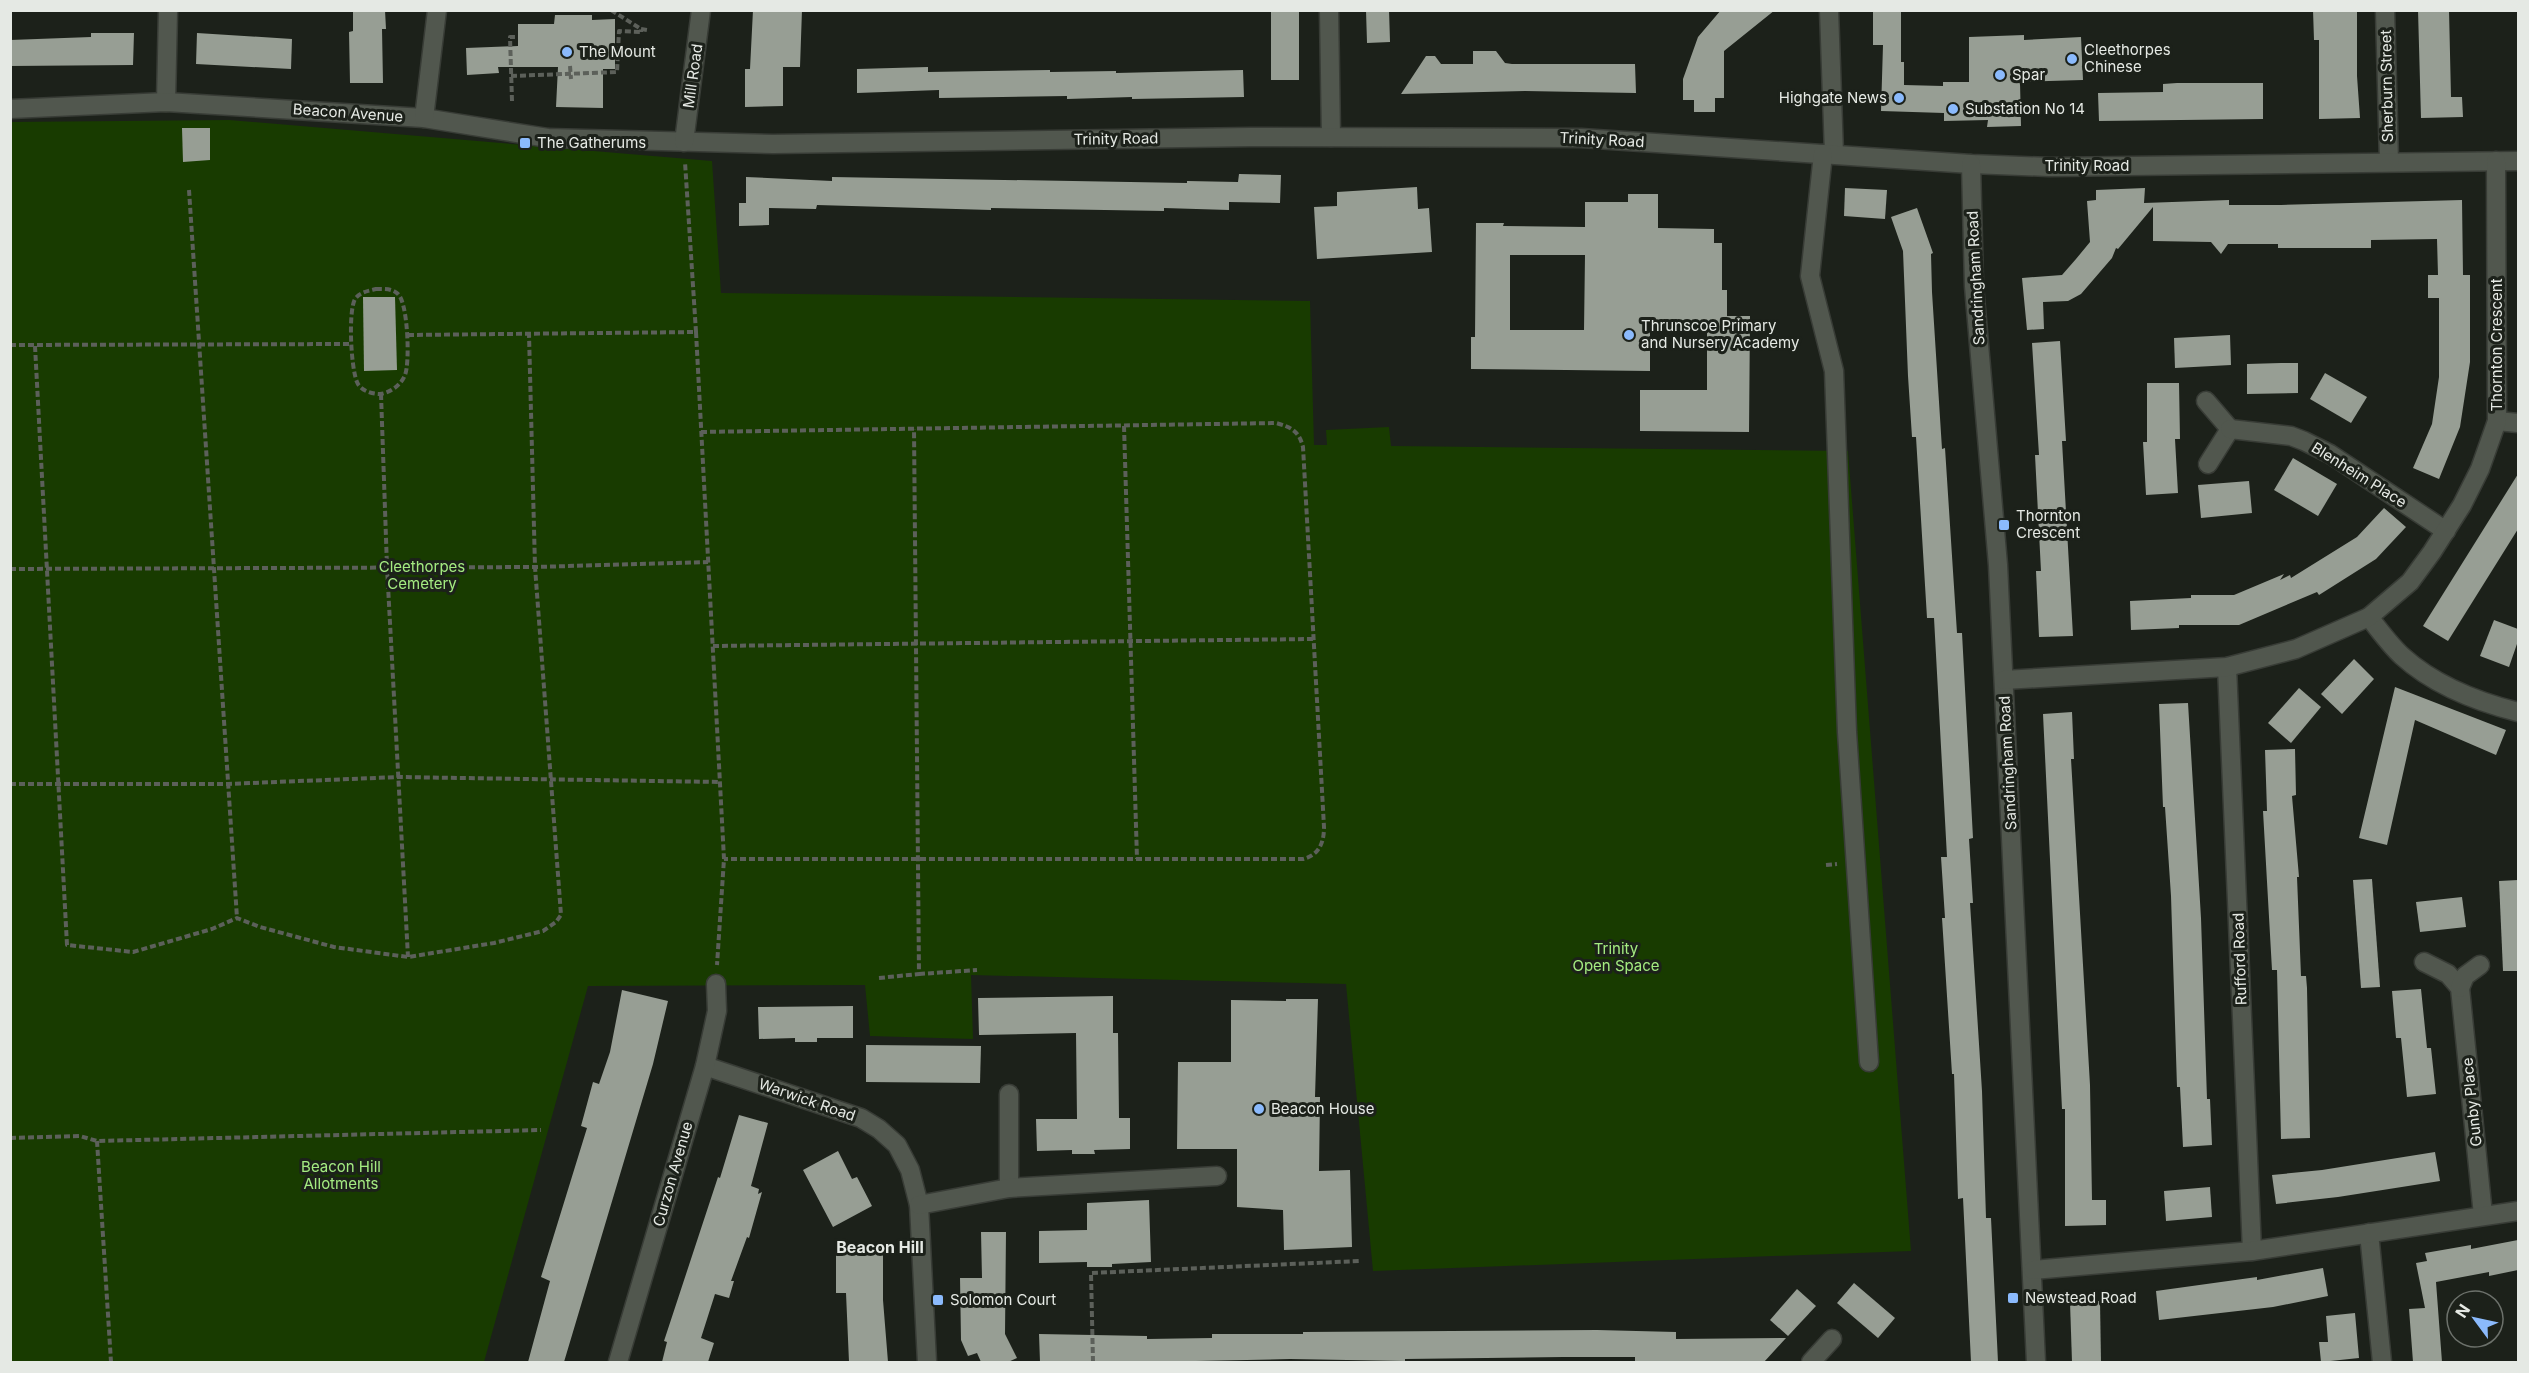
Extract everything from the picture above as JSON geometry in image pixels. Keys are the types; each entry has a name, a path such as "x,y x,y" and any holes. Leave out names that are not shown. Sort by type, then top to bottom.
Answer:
{"street":[{"path":"166,102 168,10"},
{"path":"424,118 437,10"},
{"name":"Mill Road","path":"684,141 701,10"},
{"path":"1329,10 1331,137"},
{"path":"1829,10 1828,154 1810,276 1834,371 1847,732 1869,1062"},
{"name":"Sherburn Street","path":"2385,10 2388,162"},
{"name":"Beacon Avenue","path":"10,109 166,102 424,118 548,138 684,141"},
{"name":"Trinity Road","path":"684,141 773,144 1331,137 1581,138 1971,164 2049,167 2518,161"},
{"name":"Thornton Crescent","path":"2004,680 2227,667 2296,649 2369,617 2410,582 2462,505 2480,469 2497,422 2496,161"},
{"name":"Sandringham Road","path":"1971,164 1974,286 1998,565 2037,1362"},
{"path":"2206,401 2230,429 2208,465"},
{"path":"2497,422 2518,423"},
{"name":"Blenheim Place","path":"2230,429 2291,436 2304,441 2330,454 2446,531"},
{"path":"2369,617 2401,656 2426,675 2491,705 2518,712"},
{"name":"Rufford Road","path":"2227,667 2252,1251"},
{"path":"2424,962 2448,974 2460,988 2465,976 2480,964"},
{"name":"Curzon Avenue","path":"618,1362 705,1066 717,1011 716,984"},
{"name":"Gunby Place","path":"2460,988 2483,1215"},
{"name":"Warwick Road","path":"705,1066 861,1118 879,1129 897,1145 910,1170 919,1205 927,1362"},
{"path":"1009,1094 1009,1188"},
{"path":"919,1205 1009,1188 1217,1176"},
{"path":"2032,1270 2252,1251 2518,1211"},
{"path":"2369,1233 2382,1362"},
{"path":"1811,1362 1832,1339"}],"path":[{"path":"611,10 647,30"},
{"path":"511,76 571,77 617,72 619,31 641,32 641,28"},
{"path":"512,101 510,37 518,37"},
{"path":"570,66 571,77"},
{"path":"684,141 724,858 716,984"},
{"path":"189,190 237,918"},
{"path":"376,289 388,289 399,294 405,308 408,335 406,372 395,387 381,394 367,392 357,384 353,368 352,344 355,300 362,293 376,289"},
{"path":"408,335 696,332"},
{"path":"35,346 67,945 133,952 212,929 237,918 260,927 334,947 408,957 494,943 543,931 556,922 561,915 535,567 529,334"},
{"path":"10,345 352,344"},
{"path":"381,394 387,567 408,957"},
{"path":"701,432 1276,423 1290,427 1300,436 1324,827 1324,841 1312,857 1303,859 724,858"},
{"path":"1124,426 1137,859"},
{"path":"914,429 919,974"},
{"path":"10,569 535,567 708,562"},
{"path":"712,646 1313,639"},
{"path":"10,784 228,784 398,777 720,782"},
{"path":"879,978 977,970"},
{"path":"10,1138 80,1136 98,1141 541,1130"},
{"path":"98,1141 111,1362"},
{"path":"1093,1362 1091,1273 1359,1261"}],"green space":[{"name":"Cleethorpes Cemetery","path":"229,120 712,161 721,293 1310,301 1314,445 1327,445 1326,430 1389,427 1391,446 1848,451 1911,1251 1373,1271 1346,984 971,975 973,1039 870,1036 865,985 588,986 484,1362 11,1362 10,122"}],"building":[{"path":"353,10 385,10 386,29 382,29 383,83 350,83 349,32 353,31"},
{"path":"753,10 802,10 800,67 783,67 783,106 745,107 745,69 750,69"},
{"path":"1271,10 1299,10 1299,80 1271,80"},
{"path":"1366,10 1389,10 1390,42 1367,43"},
{"path":"1721,10 1775,10 1724,51 1724,98 1715,98 1715,112 1694,112 1694,100 1683,100 1683,79 1698,37"},
{"path":"1873,10 1901,10 1901,62 1904,62 1904,85 1943,86 1943,82 1969,82 1969,37 2024,35 2024,40 2081,37 2083,80 2020,82 2021,126 1987,127 1988,120 1944,121 1944,113 1881,111 1883,45 1873,45"},
{"path":"2313,10 2357,10 2357,76 2360,118 2319,119 2319,40 2314,40"},
{"path":"2418,10 2449,10 2451,97 2462,97 2463,117 2421,118"},
{"path":"555,15 592,15 592,20 615,19 615,69 603,69 603,108 556,107 558,67 498,67 499,73 467,75 466,48 518,46 518,24 554,24"},
{"path":"91,33 134,33 133,65 10,66 10,40 91,37"},
{"path":"197,33 292,39 291,69 196,64"},
{"path":"1473,51 1496,51 1505,63 1512,64 1635,64 1636,93 1525,91 1401,94 1426,56 1435,56 1441,64 1473,64"},
{"path":"928,67 928,72 1050,70 1050,72 1116,71 1116,73 1243,70 1244,97 939,98 939,90 857,93 857,69"},
{"path":"2263,83 2263,119 2099,121 2098,93 2163,92 2163,84"},
{"path":"182,128 210,128 210,160 183,162"},
{"path":"1239,174 1281,175 1280,203 1229,202 1229,210 1164,208 1164,211 991,208 991,210 817,205 816,209 769,208 769,225 739,226 739,203 746,203 746,177 832,181 832,177 1187,183 1187,181 1238,182"},
{"path":"1417,187 1418,209 1429,208 1432,252 1317,259 1314,207 1337,206 1337,192"},
{"path":"1845,188 1887,190 1885,219 1844,216"},
{"path":"2145,188 2144,203 2229,200 2229,205 2281,205 2462,200 2463,275 2470,275 2470,362 2460,427 2439,479 2413,468 2432,424 2439,377 2439,298 2428,298 2428,275 2438,275 2437,239 2371,240 2371,248 2278,248 2278,244 2228,244 2221,254 2211,242 2153,241 2153,207 2118,249 2116,248 2112,258 2081,294 2068,301 2043,302 2044,329 2027,330 2022,278 2062,275 2076,259 2090,242 2087,201 2096,200 2096,190"},
{"name":"Thrunscoe Primary and Nursery Academy","path":"1628,194 1658,194 1658,228 1714,229 1714,243 1722,243 1722,290 1727,290 1727,316 1750,316 1749,432 1640,431 1640,390 1707,390 1707,325 1650,325 1650,371 1471,369 1471,337 1475,337 1476,223 1504,223 1503,226 1585,227 1585,202 1628,202","holes":["1510,255 1585,255 1584,330 1510,330"]},
{"path":"1917,208 1933,253 1931,254 1932,292 1942,449 1945,448 1957,633 1962,633 1973,838 1969,839 1973,903 1970,903 1982,1091 1986,1218 1991,1218 1998,1362 1971,1362 1963,1198 1958,1199 1954,1074 1952,1074 1942,918 1945,918 1941,857 1947,857 1934,618 1927,618 1916,437 1912,437 1908,376 1903,251 1891,217"},
{"path":"363,297 395,297 397,370 364,371"},
{"path":"2230,335 2231,365 2175,368 2174,338"},
{"path":"2060,341 2066,441 2062,441 2073,636 2039,637 2036,571 2041,571 2035,455 2039,455 2032,343"},
{"path":"2298,363 2298,393 2247,394 2247,364"},
{"path":"2325,373 2367,397 2351,423 2310,399"},
{"path":"2147,383 2179,383 2180,439 2175,439 2178,493 2146,495 2143,442 2147,442"},
{"path":"2293,458 2337,484 2318,516 2274,490"},
{"path":"2518,474 2518,529 2448,641 2423,626"},
{"path":"2249,481 2252,513 2201,518 2198,485"},
{"path":"2384,508 2406,527 2376,559 2319,595 2317,592 2239,625 2179,625 2179,628 2131,630 2130,601 2191,598 2191,595 2234,595 2284,574 2280,580 2290,575 2291,578 2357,537"},
{"path":"2494,620 2518,629 2518,641 2509,667 2480,656"},
{"path":"2354,659 2374,679 2342,714 2321,694"},
{"path":"2395,687 2506,730 2496,755 2415,720 2387,845 2359,838"},
{"path":"2299,688 2321,707 2291,743 2268,723"},
{"path":"2188,703 2201,918 2207,1099 2210,1099 2212,1145 2183,1147 2180,1087 2177,1087 2171,896 2165,807 2163,807 2159,704"},
{"path":"2072,712 2074,759 2071,759 2090,1085 2092,1200 2106,1200 2106,1225 2065,1226 2065,1109 2062,1109 2043,714"},
{"path":"2295,749 2296,795 2292,796 2299,877 2297,877 2301,976 2306,976 2307,988 2310,1138 2281,1139 2277,970 2272,970 2263,811 2267,811 2265,750"},
{"path":"2372,879 2380,987 2361,988 2353,880"},
{"path":"2518,880 2518,971 2503,971 2499,881"},
{"path":"2462,897 2466,927 2420,932 2416,902"},
{"path":"2421,989 2427,1048 2431,1048 2436,1094 2407,1097 2401,1038 2396,1038 2392,991"},
{"path":"622,990 668,1001 653,1064 564,1362 528,1362 550,1281 541,1277 587,1128 581,1126 593,1082 599,1084 610,1052"},
{"path":"1113,996 1113,1033 1118,1033 1119,1118 1130,1118 1130,1149 1094,1150 1095,1154 1072,1154 1072,1150 1037,1151 1036,1119 1077,1119 1076,1033 979,1035 978,998"},
{"name":"Beacon House","path":"1286,999 1318,999 1315,1097 1320,1097 1319,1171 1350,1170 1352,1247 1284,1250 1283,1210 1237,1207 1237,1149 1177,1149 1178,1062 1231,1062 1231,1000 1286,1001"},
{"path":"853,1006 853,1038 817,1038 817,1042 795,1042 795,1038 759,1039 758,1007"},
{"path":"866,1045 981,1046 980,1083 866,1082"},
{"path":"739,1115 768,1123 751,1186 759,1189 758,1194 762,1192 749,1238 747,1237 731,1281 734,1281 729,1298 715,1294 701,1338 714,1343 708,1362 662,1362 667,1342 664,1341 718,1177 720,1178"},
{"path":"838,1151 852,1179 857,1177 872,1206 833,1227 803,1170"},
{"path":"2435,1152 2440,1181 2276,1204 2272,1175 2322,1170"},
{"path":"2210,1187 2212,1217 2166,1221 2164,1191"},
{"path":"1149,1200 1151,1262 1112,1264 1112,1267 1087,1267 1087,1262 1039,1263 1039,1231 1087,1230 1087,1203"},
{"path":"981,1232 1006,1232 1005,1334 1017,1358 1008,1362 981,1362 977,1353 968,1356 961,1340 960,1278 982,1278"},
{"path":"2518,1240 2518,1270 2489,1276 2489,1272 2436,1282 2442,1362 2413,1362 2409,1309 2425,1308 2416,1263 2427,1261 2425,1253 2471,1245 2471,1249"},
{"path":"883,1243 883,1300 888,1362 849,1362 846,1293 836,1293 836,1244"},
{"path":"2323,1268 2328,1296 2273,1307 2159,1320 2156,1291 2257,1277 2257,1280"},
{"path":"1854,1283 1895,1318 1878,1338 1837,1303"},
{"path":"1797,1289 1816,1306 1788,1336 1770,1320"},
{"path":"2100,1301 2101,1362 2072,1362 2070,1302"},
{"path":"2355,1313 2359,1358 2321,1362 2319,1342 2328,1342 2326,1316"},
{"path":"1597,1330 1676,1332 1676,1339 1786,1338 1764,1362 1635,1362 1635,1357 1563,1357 1405,1359 1405,1361 1290,1359 1196,1362 1040,1362 1039,1334 1147,1336 1147,1339 1212,1338 1212,1334 1303,1334 1303,1332"}],"place":[{"name":"The Mount","path":"567,52"},
{"name":"Cleethorpes Chinese","path":"2072,59"},
{"name":"Spar","path":"2000,75"},
{"name":"Highgate News","path":"1899,98"},
{"name":"Substation No 14","path":"1953,109"},
{"name":"The Gatherums","path":"525,143"},
{"name":"Thrunscoe Primary and Nursery Academy","path":"1629,335"},
{"name":"Thornton Crescent","path":"2004,525"},
{"name":"Beacon House","path":"1259,1109"},
{"name":"Newstead Road","path":"2013,1298"},
{"name":"Solomon Court","path":"938,1300"}],"district":[{"name":"Beacon Hill","path":"880,1247"}],"park label":[{"name":"Trinity Open Space","path":"1616,958"},
{"name":"Beacon Hill Allotments","path":"341,1176"}]}
